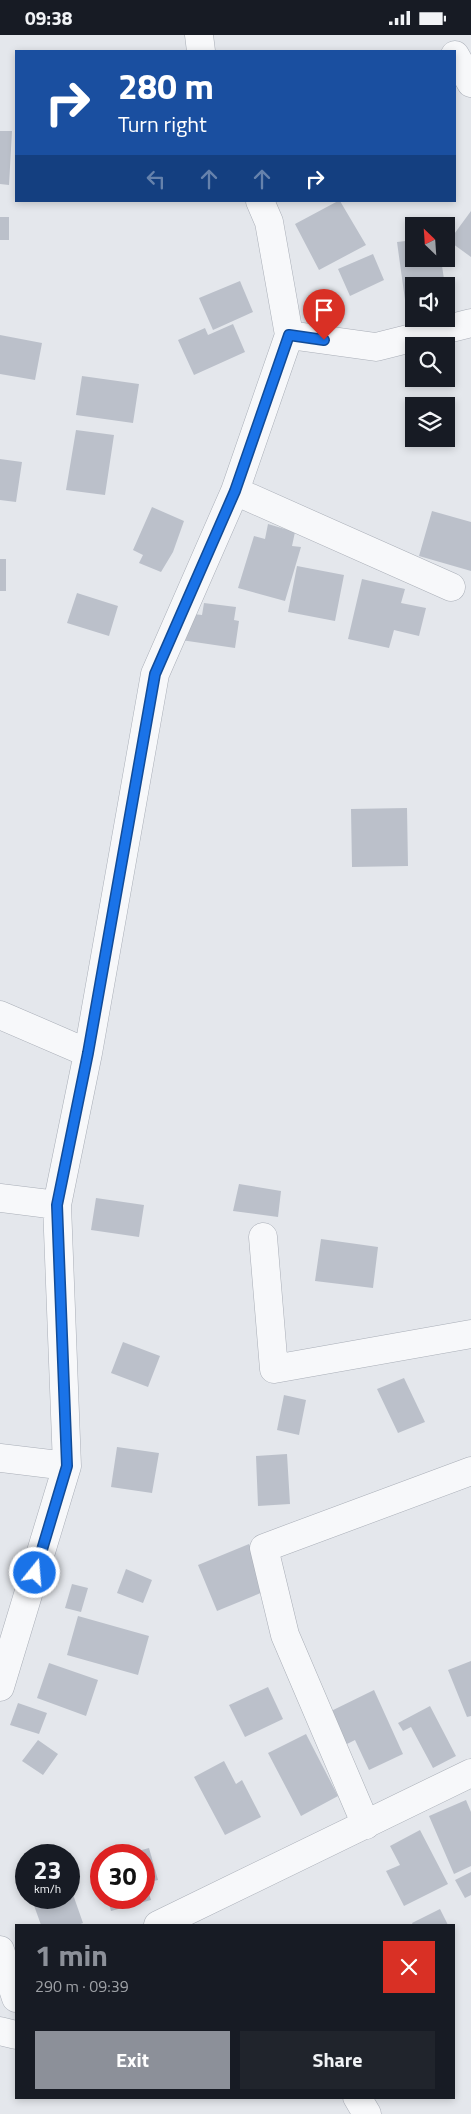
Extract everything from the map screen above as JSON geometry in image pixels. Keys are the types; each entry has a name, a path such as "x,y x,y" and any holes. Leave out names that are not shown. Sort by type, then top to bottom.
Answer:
{"street":[{"path":"199,35 201,50"},
{"path":"444,35 452,50"},
{"path":"456,57 471,83"},
{"path":"0,1687 4,1662 67,1466 57,1205 88,1053 155,674 235,491 289,335 269,222 260,202"},
{"path":"289,335 376,347 471,323"},
{"path":"235,491 451,587"},
{"path":"0,1015 88,1053"},
{"path":"0,1198 57,1205"},
{"path":"263,1237 274,1369 471,1333"},
{"path":"0,1458 67,1466"},
{"path":"366,1825 286,1635 264,1548 471,1471"},
{"path":"160,1924 471,1773"},
{"path":"0,1950 15,1992"},
{"path":"0,2031 15,2035"},
{"path":"358,2099 366,2114"}],"building":[{"path":"0,131 12,131 9,185 0,184"},
{"path":"336,202 341,202 366,245 319,270 295,224"},
{"path":"471,211 471,257 455,245 455,233"},
{"path":"0,217 9,217 9,240 0,240"},
{"path":"405,241 405,267 442,267 444,277 405,277 405,300 397,242"},
{"path":"373,254 384,280 350,296 338,269"},
{"path":"240,281 253,312 213,330 199,298"},
{"path":"233,324 245,352 194,375 178,340 205,328 208,335"},
{"path":"0,335 42,343 35,380 0,374"},
{"path":"82,376 139,384 133,423 76,415"},
{"path":"76,430 114,435 105,495 66,490"},
{"path":"0,459 22,462 16,502 0,500"},
{"path":"152,507 184,521 173,552 161,572 139,563 143,555 133,550"},
{"path":"432,511 471,522 471,571 419,556"},
{"path":"268,524 295,532 292,546 301,547 285,601 238,588 254,536 265,539"},
{"path":"0,559 6,559 6,591 0,591"},
{"path":"297,566 344,575 335,621 288,612"},
{"path":"362,579 405,589 401,603 426,608 419,636 394,630 389,648 348,639"},
{"path":"77,593 118,606 109,636 67,623"},
{"path":"204,603 236,607 234,620 239,621 235,648 181,640 185,613 202,615"},
{"path":"407,808 408,866 352,867 351,809"},
{"path":"239,1184 281,1191 278,1217 233,1211"},
{"path":"96,1198 144,1205 139,1237 91,1230"},
{"path":"321,1239 378,1247 373,1288 315,1281"},
{"path":"123,1342 160,1356 148,1387 111,1373"},
{"path":"404,1378 425,1422 398,1433 377,1389"},
{"path":"284,1395 306,1400 299,1435 277,1430"},
{"path":"117,1447 159,1453 152,1493 111,1487"},
{"path":"287,1454 290,1504 258,1506 256,1456"},
{"path":"249,1544 268,1590 217,1611 198,1565"},
{"path":"126,1569 152,1580 143,1603 117,1593"},
{"path":"72,1584 88,1588 81,1612 65,1608"},
{"path":"78,1616 149,1636 138,1675 67,1655"},
{"path":"471,1661 471,1716 467,1717 448,1670"},
{"path":"49,1663 98,1680 86,1716 37,1698"},
{"path":"268,1687 283,1719 245,1737 229,1705"},
{"path":"374,1690 403,1754 369,1770 355,1740 341,1747 325,1714"},
{"path":"18,1703 47,1713 39,1734 10,1725"},
{"path":"430,1706 456,1756 433,1768 411,1727 403,1731 398,1723"},
{"path":"306,1734 338,1796 301,1816 268,1753"},
{"path":"38,1740 58,1754 43,1775 22,1761"},
{"path":"224,1761 236,1784 242,1780 261,1817 225,1835 194,1777"},
{"path":"466,1800 471,1812 471,1866 454,1874 429,1816"},
{"path":"420,1830 448,1884 404,1906 386,1871 400,1865 390,1846"},
{"path":"155,1869 158,1880 155,1881"},
{"path":"471,1872 471,1895 465,1898 455,1880"},
{"path":"35,1909 78,1909 83,1923 80,1924 41,1924"},
{"path":"440,1909 448,1924 412,1924"}],"route":[{"path":"35,1573 67,1466 57,1205 88,1053 155,674 235,491 289,335 324,340"}]}
